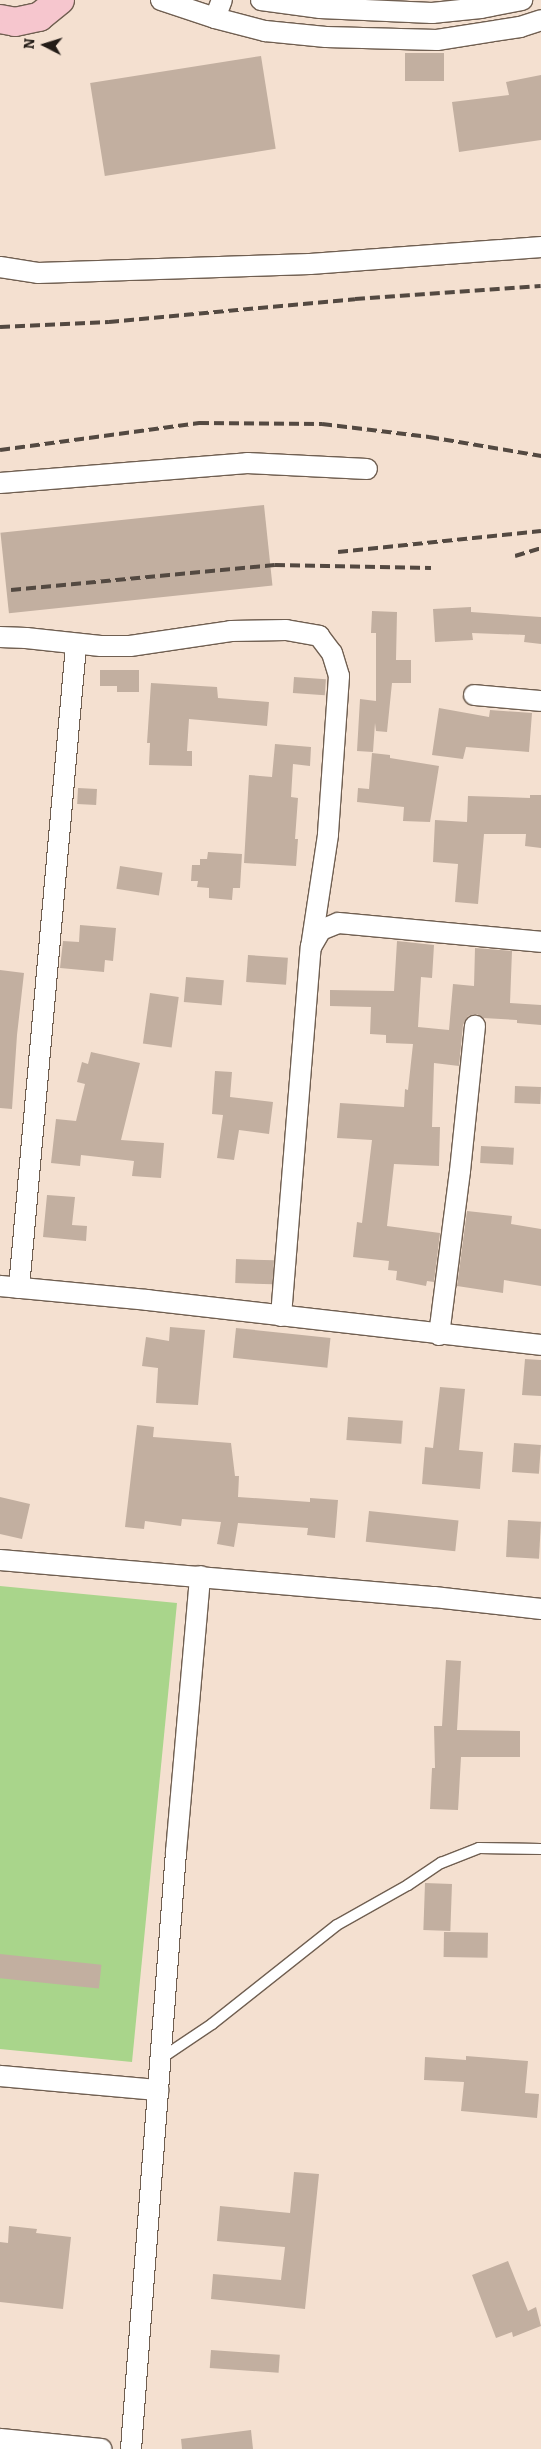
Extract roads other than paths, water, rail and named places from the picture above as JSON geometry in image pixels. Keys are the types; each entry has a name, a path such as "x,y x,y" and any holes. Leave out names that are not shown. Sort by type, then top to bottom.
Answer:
{"highway":[{"path":"0,19 15,22 33,19 50,11 60,0"}],"street":[{"path":"161,0 219,9 274,32 326,37 437,40 520,27 541,20"},
{"path":"261,0 320,8 432,13 482,8 522,0"},
{"path":"0,267 38,273 310,264 541,247"},
{"path":"0,483 247,463 367,469"},
{"path":"0,637 26,638 76,645 130,646 231,631 286,630 319,636 332,653 339,676 328,835 311,946 281,1316"},
{"path":"76,645 10,1287 541,1346"},
{"path":"474,695 541,701"},
{"path":"311,946 321,930 338,923 541,942"},
{"path":"439,1336 460,1171 475,1026"},
{"path":"0,1560 200,1576 541,1609"},
{"path":"131,2449 176,1852 200,1576"},
{"path":"0,2076 158,2090"},
{"path":"0,2439 102,2449"}],"lane":[{"path":"160,2059 212,2024 337,1925 408,1885 441,1863 478,1848 541,1849"}],"railway":[{"path":"0,327 109,322 355,299 541,286"},
{"path":"0,450 199,423 322,424 429,437 541,456"},
{"path":"338,552 541,531"},
{"path":"515,556 541,548"},
{"path":"11,590 275,565 431,568"}]}
